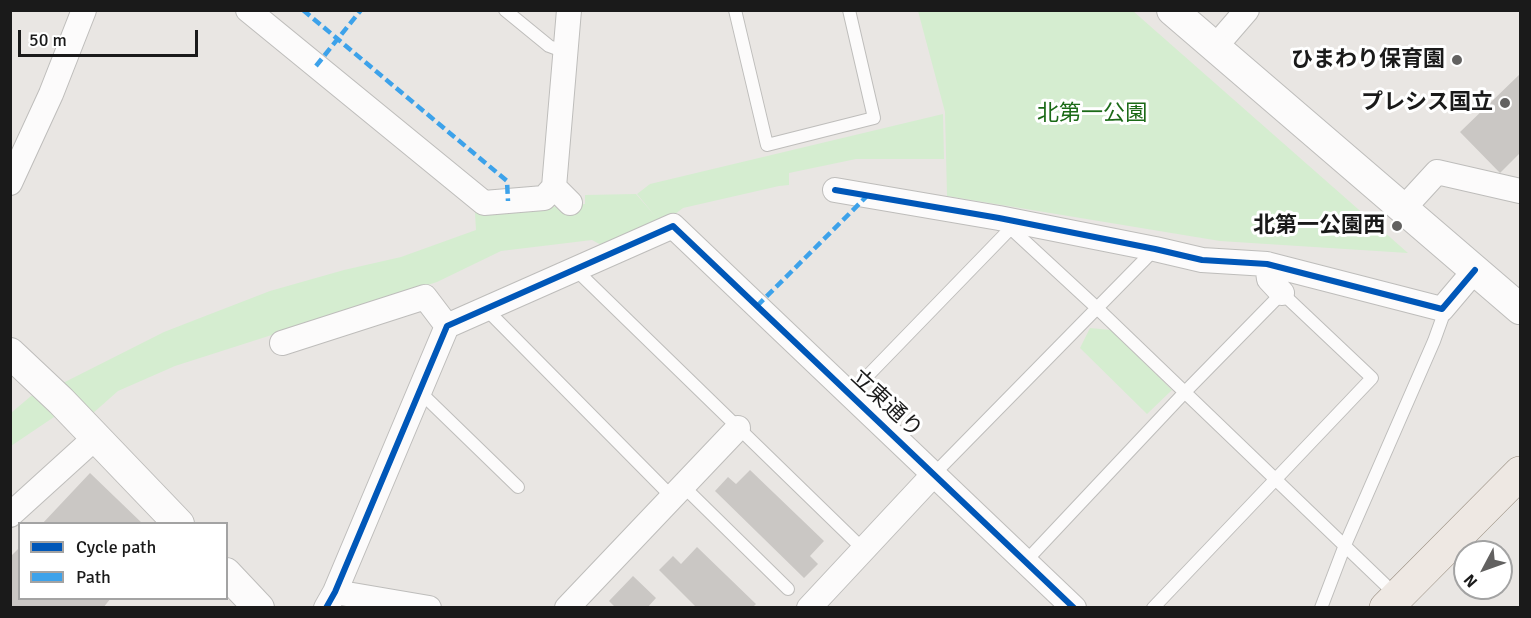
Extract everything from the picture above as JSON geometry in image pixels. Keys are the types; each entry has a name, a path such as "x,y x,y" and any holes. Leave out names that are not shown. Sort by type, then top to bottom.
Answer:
{"main road":[{"path":"1392,602 1521,473"}],"street":[{"path":"10,183 51,94 84,10"},
{"path":"248,10 484,203 562,195 565,52 569,10"},
{"path":"1172,10 1521,309"},
{"path":"1215,47 1247,10"},
{"path":"1403,209 1437,172 1521,191"},
{"path":"836,190 1155,249 1202,260 1267,264 1442,309 1475,270"},
{"name":"立東通り","path":"576,270 673,226 1074,608"},
{"path":"1267,264 1269,279 1282,293"},
{"path":"429,608 331,599 447,326 576,270"},
{"path":"282,343 425,297 447,326"},
{"path":"10,354 61,401 177,522"},
{"path":"567,608 738,428"},
{"path":"10,515 96,437"},
{"path":"809,608 934,474"},
{"path":"228,575 260,608"}],"lane":[{"path":"505,10 549,46 565,52"},
{"path":"735,10 767,145 874,118 849,10"},
{"path":"850,394 1005,223 1345,545 1392,602"},
{"path":"934,474 1155,249"},
{"path":"576,270 863,549"},
{"path":"1026,561 1282,293 1372,378 1153,608"},
{"path":"486,309 678,491 788,589"},
{"path":"1321,608 1345,545 1434,341 1443,316 1442,309"},
{"path":"419,391 518,487"}],"green space":[{"name":"北第一公園","path":"918,11 1133,11 1408,253 1220,241 947,196 945,112"},
{"path":"943,114 944,159 856,159 789,173 789,185 683,208 662,224 605,247 592,240 501,251 437,282 175,366 118,391 92,414 54,417 11,446 11,413 31,396 55,387 164,332 270,291 401,257 476,230 475,213 585,204 585,195 636,194 656,217 637,194 650,184"},
{"path":"1090,328 1111,330 1172,390 1147,414 1080,348"}],"building":[{"name":"プレシス国立","path":"1520,74 1520,153 1500,173 1460,132"},
{"path":"750,470 824,541 810,556 818,564 804,578 715,491 728,477 736,484"},
{"path":"90,473 141,522 44,522"},
{"path":"697,547 756,604 752,608 697,608 659,570 673,556 681,564"},
{"path":"18,549 18,600 109,600 103,608 10,608 10,557"},
{"path":"633,576 656,598 647,608 616,608 609,601"}],"marked path":[{"path":"303,10 507,181 508,201"},
{"path":"316,66 361,10"},
{"path":"757,306 868,195"}],"cycle path":[{"path":"835,190 999,218 1202,260 1267,264 1442,309 1475,270"},
{"path":"326,608 335,592 447,326 673,226 1074,608"}],"place":[{"name":"ひまわり保育園","path":"1457,60"},
{"name":"プレシス国立","path":"1505,103"},
{"name":"北第一公園西","path":"1397,226"}]}
